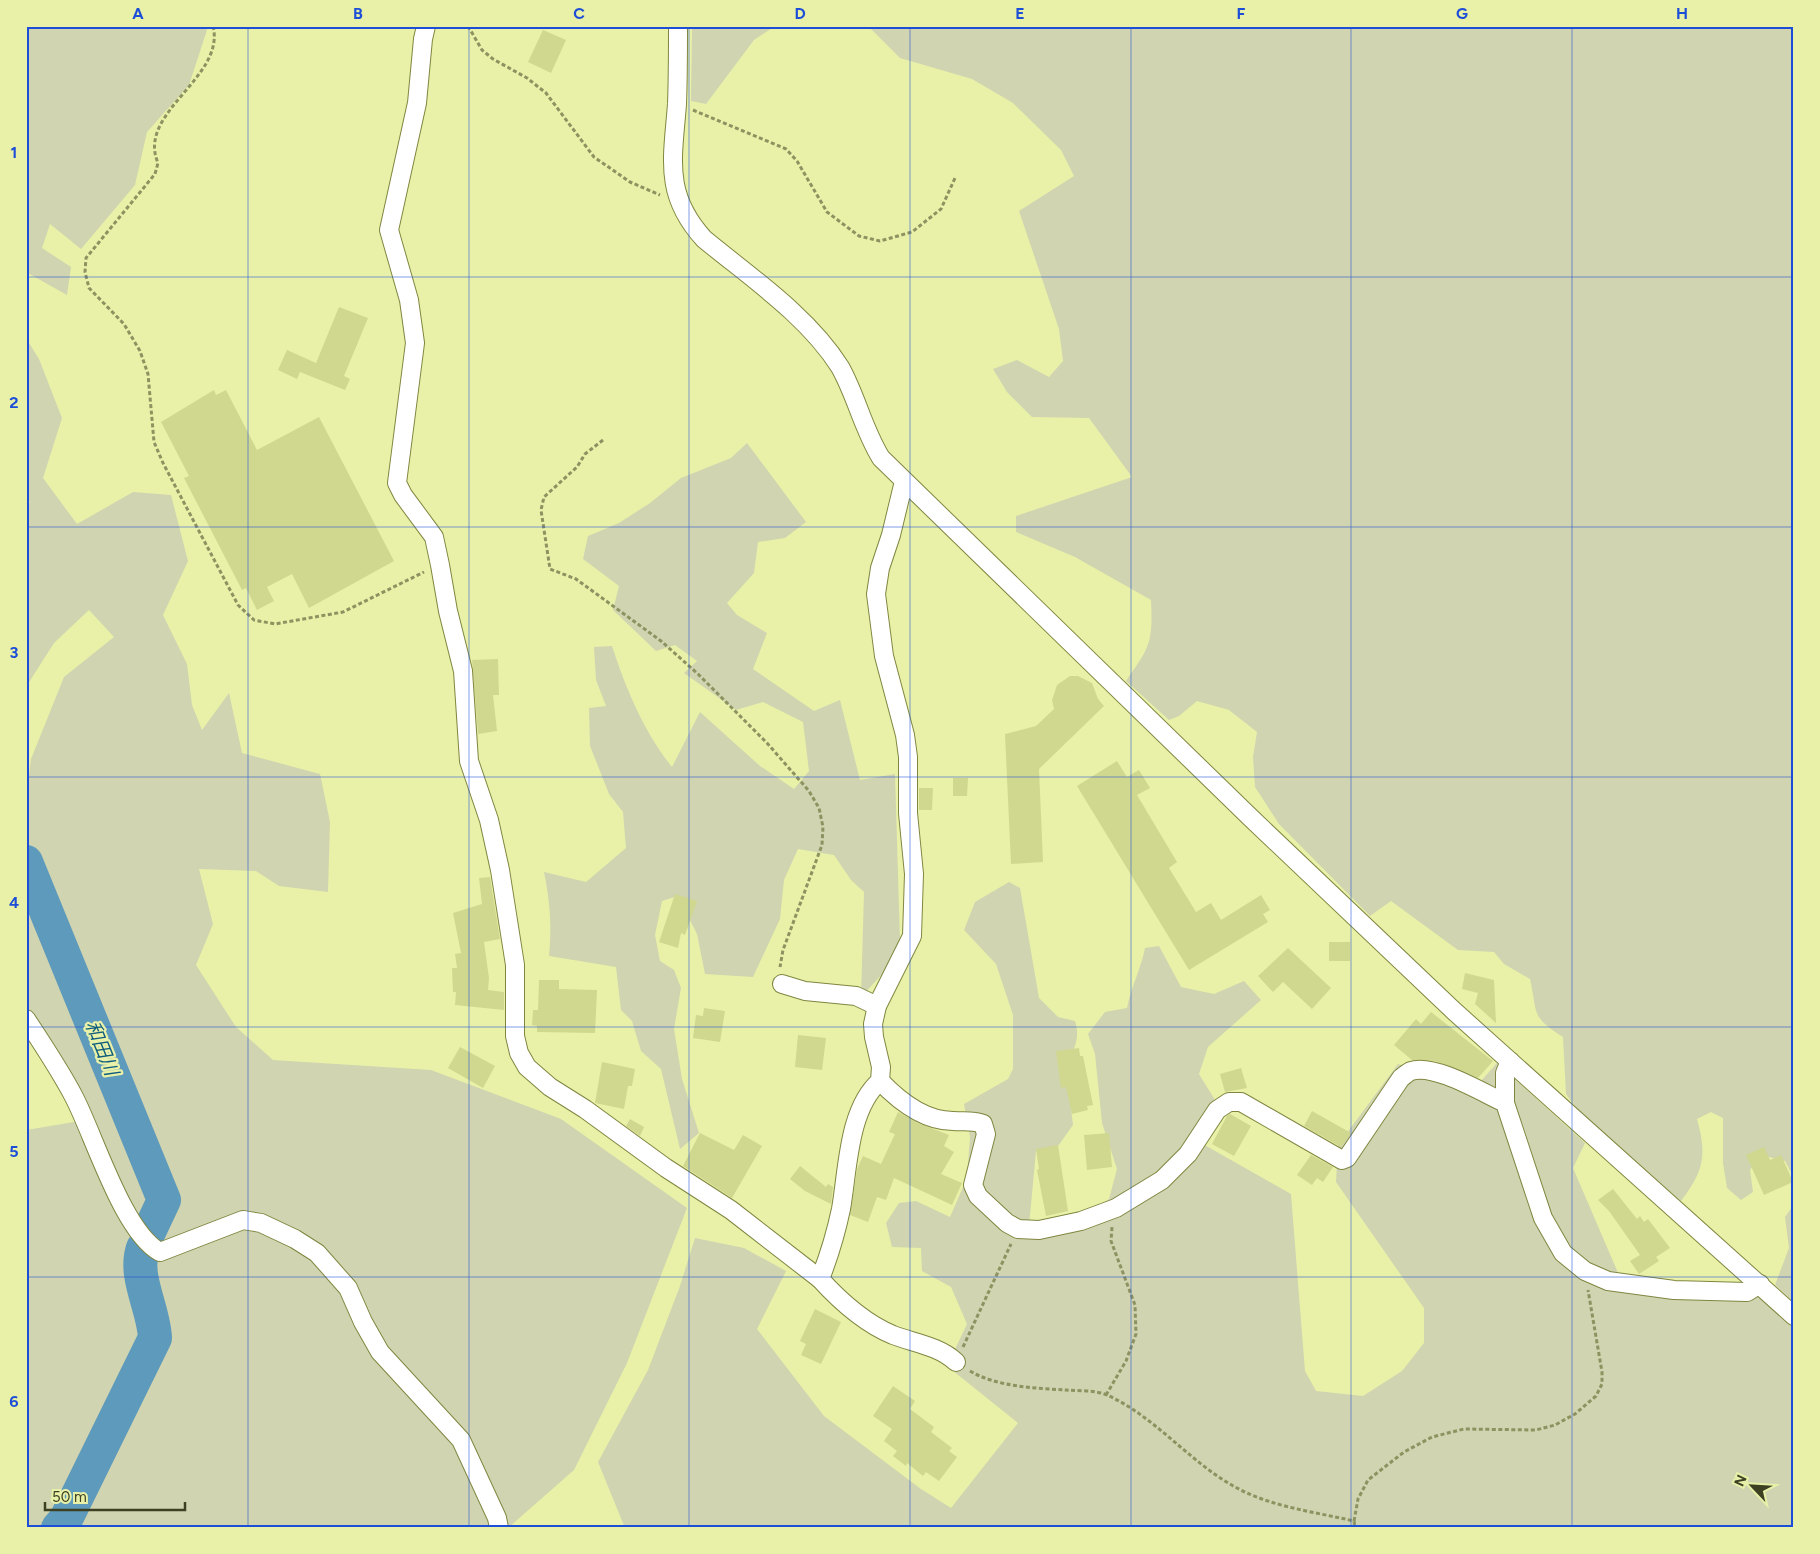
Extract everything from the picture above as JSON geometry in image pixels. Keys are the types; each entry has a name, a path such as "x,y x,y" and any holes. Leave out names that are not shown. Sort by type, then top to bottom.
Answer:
{"street":[{"path":"426,26 417,103 389,230 409,300 415,343 397,483 403,495 434,537 448,611 463,670 469,761 489,820 500,870 515,965 515,1036 519,1053 527,1067 550,1086 666,1168 731,1210 820,1279 837,1298 863,1318 890,1334 946,1352 956,1362"},
{"path":"678,26 677,103 671,164 680,203 689,223 704,239 814,332 840,369 873,446 881,458 1251,818 1510,1062 1794,1316"},
{"path":"820,1279 829,1256 840,1210 849,1154 861,1107 871,1089 880,1081 881,1067 873,1024 878,1006 912,936 914,874 908,813 908,757 905,735 884,656 876,594 880,568 891,535 904,481"},
{"path":"782,984 805,991 856,996 878,1006"},
{"path":"26,1019 75,1099 126,1212 151,1247 160,1252 243,1220 261,1223 295,1239 317,1253 348,1288 363,1322 380,1352 461,1440 497,1518 499,1528"},
{"path":"1510,1062 1505,1073 1504,1103 1543,1218 1563,1253 1585,1271 1608,1281 1674,1290 1747,1292 1760,1284"},
{"path":"880,1081 898,1100 937,1120 973,1120 984,1124 986,1134 973,1185 978,1196 1006,1223 1018,1229 1040,1230 1081,1221 1116,1208 1162,1180 1188,1154 1217,1110 1229,1102 1241,1102 1342,1160 1347,1158 1401,1078 1411,1071 1424,1070 1447,1076 1504,1103"}],"path":[{"path":"213,26 214,45 202,71 172,104 154,141 154,154 158,163 154,174 86,258 85,272 89,288 124,324 140,351 148,374 154,442 163,463 238,605 254,620 275,624 343,612 440,565"},
{"path":"468,26 482,50 493,59 527,78 546,93 594,157 630,182 680,203"},
{"path":"677,103 786,150 797,161 827,212 859,236 880,241 912,232 941,209 955,178"},
{"path":"603,440 585,454 577,468 544,497 541,510 548,544 550,569 576,579 661,641 698,674 767,743 809,791 820,808 823,827 822,845 784,950 779,972 782,984"},
{"path":"1106,1395 1126,1361 1136,1334 1135,1305 1111,1241 1116,1208"},
{"path":"1018,1229 956,1362 972,1373 992,1380 1037,1388 1106,1395 1130,1408 1210,1472 1236,1488 1257,1498 1354,1521"},
{"path":"1355,1528 1354,1521 1358,1499 1368,1480 1404,1452 1432,1437 1464,1429 1536,1430 1555,1425 1575,1414 1596,1396 1602,1384 1602,1372 1585,1271"}],"green space":[{"path":"26,26 205,26 207,30 189,85 147,132 135,185 81,249 50,224 42,248 71,267 67,295 26,272"},
{"path":"692,26 775,26 754,40 706,104 691,101"},
{"path":"866,26 1794,26 1794,1178 1785,1161 1760,1155 1750,1170 1753,1192 1741,1200 1727,1188 1723,1163 1723,1118 1711,1112 1697,1119 1702,1143 1701,1162 1695,1181 1681,1201 1576,1108 1566,1094 1563,1037 1540,1019 1535,1007 1530,979 1504,964 1494,952 1458,950 1391,901 1370,916 1279,824 1255,787 1253,757 1257,732 1229,710 1197,701 1179,716 1169,720 1126,681 1145,652 1148,644 1151,626 1151,600 1075,557 1016,532 1016,516 1132,477 1089,418 1032,417 1007,392 993,369 1017,360 1049,377 1063,361 1059,329 1019,211 1074,176 1061,150 1013,103 972,79 900,58"},
{"path":"26,338 39,359 62,418 43,478 77,524 133,492 171,495 188,561 163,615 187,664 192,705 202,730 229,693 242,753 320,774 330,822 328,892 279,886 256,871 199,869 213,924 196,965 236,1027 273,1060 431,1070 561,1119 687,1208 627,1363 574,1470 508,1528 26,1528 26,1130 80,1121 26,1010 26,798 31,759 64,677 114,637 89,610 54,643 26,687 26,501 30,503 26,493"},
{"path":"747,443 806,522 785,538 758,542 754,573 727,603 737,615 767,633 753,669 814,711 840,700 860,780 895,774 900,941 886,970 861,997 864,892 851,880 834,855 798,849 784,880 780,919 753,977 705,974 697,934 678,896 662,901 655,935 660,961 674,970 681,988 674,1029 682,1079 699,1133 680,1149 661,1069 641,1051 632,1021 621,1010 616,967 549,956 550,914 544,872 586,882 626,848 623,812 609,794 590,746 589,708 606,706 596,680 594,647 612,646 623,678 644,725 672,767 700,712 760,766 794,789 809,771 803,722 763,702 736,710 684,673 697,661 675,645 656,651 613,610 619,586 583,559 588,536 619,523 650,503 681,478 731,458"},
{"path":"1009,882 1020,888 1039,998 1058,1017 1075,1021 1077,1028 1075,1046 1063,1068 1070,1099 1073,1125 1058,1146 1036,1151 1029,1226 1076,1222 1109,1199 1117,1169 1102,1123 1095,1054 1088,1034 1105,1012 1127,1008 1145,948 1159,946 1181,987 1214,994 1244,981 1261,1000 1208,1047 1199,1074 1215,1100 1194,1139 1291,1194 1305,1371 1316,1391 1363,1396 1402,1371 1424,1343 1424,1308 1336,1182 1338,1145 1398,1064 1438,1077 1480,1082 1497,1063 1585,1143 1573,1168 1625,1289 1757,1294 1794,1329 1794,1528 625,1528 598,1462 648,1370 680,1286 695,1238 744,1248 786,1271 757,1329 824,1416 921,1489 951,1508 1018,1423 947,1366 967,1324 951,1287 922,1271 921,1248 892,1247 886,1223 899,1203 916,1201 950,1217 967,1178 970,1137 964,1104 1008,1079 1013,1069 1013,1015 996,964 964,930 975,902"},
{"path":"1794,1204 1794,1303 1775,1285 1789,1248 1785,1217"}],"building":[{"path":"543,30 566,40 551,73 528,62"},
{"path":"339,307 368,318 344,376 350,379 345,390 300,372 297,379 278,370 287,350 316,363"},
{"path":"214,390 216,395 226,390 257,450 319,417 394,561 309,608 292,574 267,587 274,601 257,610 246,588 242,590 184,478 189,476 161,422"},
{"path":"498,659 499,695 493,695 497,731 478,734 472,660"},
{"path":"1070,676 1078,676 1092,683 1098,699 1104,706 1039,769 1043,862 1011,864 1005,734 1036,726 1054,709 1052,700 1057,685"},
{"path":"1117,761 1127,777 1139,770 1150,788 1137,795 1177,862 1169,868 1196,912 1211,903 1221,920 1261,895 1270,910 1263,914 1268,922 1189,970 1077,786"},
{"path":"953,778 968,778 967,796 953,796"},
{"path":"919,788 933,788 932,810 919,810"},
{"path":"490,877 500,939 484,942 489,978 488,990 504,992 504,1010 455,1005 456,992 453,992 452,968 457,968 455,954 461,953 453,913 482,904 479,878"},
{"path":"675,894 697,901 685,935 681,933 678,948 659,942"},
{"path":"1329,942 1350,942 1350,961 1329,961"},
{"path":"1288,948 1331,988 1312,1009 1283,982 1273,992 1258,976"},
{"path":"1465,973 1494,980 1496,1023 1475,1004 1478,993 1462,989"},
{"path":"539,980 559,980 559,989 597,990 595,1033 537,1032 537,1026 532,1025 533,1010 538,1010"},
{"path":"704,1008 725,1011 720,1042 693,1038 696,1015 703,1016"},
{"path":"1431,1012 1493,1061 1478,1078 1435,1061 1412,1060 1394,1045 1416,1019 1421,1024"},
{"path":"798,1035 826,1038 822,1070 795,1067"},
{"path":"460,1047 495,1066 483,1088 448,1068"},
{"path":"1079,1048 1080,1056 1083,1056 1093,1105 1087,1106 1088,1110 1072,1114 1066,1087 1061,1088 1056,1051"},
{"path":"602,1062 635,1069 632,1086 628,1086 624,1109 595,1103"},
{"path":"1241,1068 1247,1088 1225,1092 1220,1074"},
{"path":"1312,1111 1351,1133 1341,1147 1304,1126"},
{"path":"898,1112 918,1123 949,1135 944,1146 954,1152 941,1174 962,1183 952,1205 894,1178 886,1200 877,1197 868,1222 850,1215 857,1169 863,1156 881,1164 895,1134 889,1132"},
{"path":"1230,1114 1251,1126 1234,1156 1212,1144 1227,1116"},
{"path":"630,1119 644,1127 640,1136 626,1126"},
{"path":"700,1133 734,1150 743,1135 762,1146 732,1198 683,1166"},
{"path":"1109,1133 1112,1167 1087,1170 1084,1135"},
{"path":"1058,1145 1068,1211 1046,1216 1037,1170 1039,1169 1036,1149"},
{"path":"1764,1147 1770,1160 1781,1155 1793,1182 1764,1195 1746,1155"},
{"path":"1311,1155 1333,1167 1323,1182 1317,1178 1312,1185 1297,1175"},
{"path":"800,1166 826,1187 828,1184 833,1187 831,1204 805,1191 790,1179"},
{"path":"1613,1189 1637,1219 1640,1216 1644,1222 1648,1219 1670,1248 1656,1257 1659,1261 1639,1274 1630,1261 1640,1255 1609,1211 1598,1200"},
{"path":"815,1309 841,1322 821,1364 801,1355 806,1344 800,1341"},
{"path":"893,1386 915,1401 910,1409 934,1427 931,1432 952,1448 949,1451 957,1457 939,1481 926,1472 923,1476 907,1463 906,1466 893,1456 897,1451 884,1441 892,1429 873,1416"}],"waterway":[{"name":"和田川","path":"26,862 164,1200 148,1234"},
{"name":"和田川","path":"58,1528 66,1519 155,1338 142,1281 141,1259 143,1248"}]}
